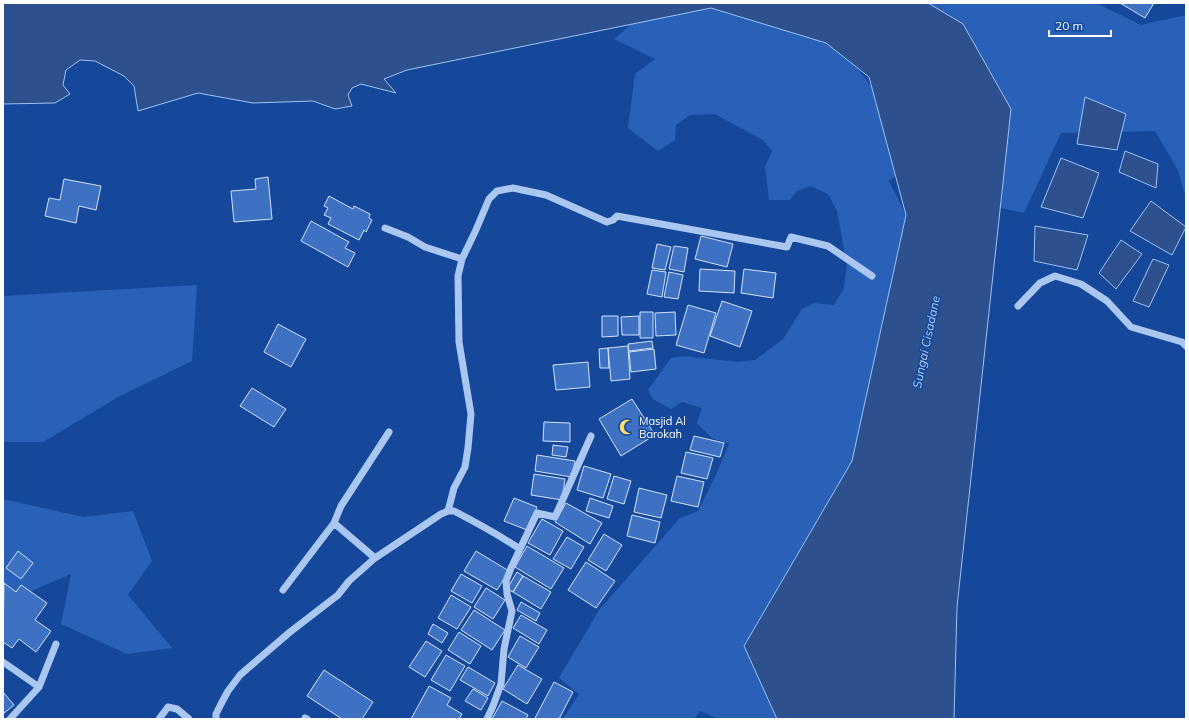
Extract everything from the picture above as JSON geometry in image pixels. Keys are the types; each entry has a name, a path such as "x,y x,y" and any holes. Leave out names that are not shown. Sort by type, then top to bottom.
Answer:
{"street":[{"path":"448,511 454,488 465,468 470,414 459,342 458,276 462,259 489,199 497,191 513,188 546,196 608,222 617,216 787,247 791,237 806,240 828,246 872,276"},
{"path":"385,228 408,237 425,247 462,259"},
{"path":"1018,306 1040,283 1055,276 1081,284 1107,301 1131,327 1182,342 1186,346"},
{"path":"283,590 334,523 341,506 389,432"},
{"path":"487,719 501,684 504,649 512,611 507,594 506,581 537,512 555,517 591,436"},
{"path":"216,719 216,714 228,691 240,675 290,632 338,595 349,581 375,558 441,514 448,511 454,511 489,531 502,536 520,548"},
{"path":"334,523 375,558"},
{"path":"10,719 39,687 56,644"},
{"path":"3,662 39,687"},
{"path":"159,719 168,707 177,709 189,719"}],"shaded area":[{"path":"656,3 747,3 830,33 894,116 904,170 889,181 906,215 852,461 744,646 777,719 719,719 700,711 694,719 563,719 579,694 559,678 599,610 680,518 698,511 729,444 712,438 697,423 702,408 682,402 671,409 653,399 648,390 671,358 683,356 738,362 755,360 783,339 802,309 814,303 834,305 844,288 847,265 837,211 828,194 811,186 797,191 790,200 769,200 765,167 772,151 763,140 715,114 690,115 676,125 675,140 658,151 628,128 635,74 655,59 614,39"},
{"path":"928,3 1096,3 1141,25 1186,15 1186,198 1178,170 1155,131 1061,133 1024,213 1000,208 1011,109 963,24"},
{"path":"197,285 192,361 118,397 43,442 3,442 3,296"},
{"path":"3,499 83,517 133,511 152,561 128,595 172,648 127,654 61,624 71,574 3,603"}],"water":[{"name":"Sungai Cisadane","path":"3,3 928,3 963,24 1011,109 957,607 954,719 777,719 744,646 852,461 906,215 869,77 826,43 711,8 407,70 384,79 396,93 361,84 352,88 348,95 352,106 335,109 313,101 253,103 198,93 138,111 134,86 124,76 95,61 80,60 66,70 63,85 70,94 55,103 3,104"},
{"path":"1085,97 1126,114 1117,150 1077,144"},
{"path":"1125,151 1158,164 1156,188 1119,172"},
{"path":"1061,158 1099,173 1083,218 1041,207"},
{"path":"1151,201 1186,227 1172,255 1130,231"},
{"path":"1035,226 1088,235 1077,270 1034,261"},
{"path":"1121,240 1142,254 1116,289 1099,273"},
{"path":"1153,259 1169,265 1149,307 1133,301"}],"building":[{"path":"1120,3 1154,3 1145,18"},
{"path":"268,177 272,219 234,222 231,191 256,189 255,179"},
{"path":"64,179 101,186 96,210 79,206 76,223 45,216 49,198 60,200"},
{"path":"329,196 353,209 354,206 370,214 369,218 372,220 366,232 364,230 359,240 328,224 331,218 324,215 328,208 324,206"},
{"path":"311,221 349,242 345,248 355,253 348,267 301,241"},
{"path":"701,236 733,244 727,267 695,259"},
{"path":"657,244 671,247 665,270 652,268"},
{"path":"674,246 688,248 684,272 669,269"},
{"path":"700,269 735,271 734,293 699,291"},
{"path":"744,269 776,273 773,298 741,293"},
{"path":"652,270 666,272 662,297 647,294"},
{"path":"669,272 683,275 678,299 664,297"},
{"path":"722,301 752,311 740,347 710,336"},
{"path":"688,305 716,313 704,353 676,345"},
{"path":"640,312 653,312 653,338 640,338"},
{"path":"675,312 676,335 656,336 655,313"},
{"path":"602,316 618,316 618,336 602,337"},
{"path":"639,316 639,335 622,335 621,317"},
{"path":"278,324 306,339 291,367 264,352"},
{"path":"652,341 653,348 629,351 628,344"},
{"path":"628,346 630,379 611,381 608,348"},
{"path":"608,348 609,368 600,368 599,349"},
{"path":"654,349 656,369 631,372 629,352"},
{"path":"588,362 590,387 556,390 553,365"},
{"path":"252,388 286,409 274,427 240,406"},
{"name":"Masjid Al Barokah","path":"632,399 655,435 621,456 599,419"},
{"path":"544,422 570,423 570,442 543,441"},
{"path":"694,436 724,443 720,457 690,450"},
{"path":"553,445 568,447 566,457 552,455"},
{"path":"686,452 713,458 707,479 681,473"},
{"path":"537,455 575,461 572,477 535,471"},
{"path":"584,466 611,474 603,498 577,490"},
{"path":"534,474 565,479 562,500 531,495"},
{"path":"614,476 631,481 624,504 607,499"},
{"path":"677,476 704,482 698,507 671,501"},
{"path":"639,488 667,495 661,518 634,512"},
{"path":"514,498 537,507 527,530 504,521"},
{"path":"590,498 613,506 609,518 586,511"},
{"path":"566,503 602,523 590,544 555,522"},
{"path":"632,515 660,522 655,543 627,536"},
{"path":"542,519 563,531 550,555 528,543"},
{"path":"604,534 622,545 606,571 588,560"},
{"path":"567,537 584,547 571,569 553,559"},
{"path":"527,546 564,568 551,589 515,567"},
{"path":"18,551 33,563 21,579 6,568"},
{"path":"476,551 509,571 497,590 464,571"},
{"path":"586,562 615,581 596,608 568,590"},
{"path":"517,572 523,576 513,592 507,589"},
{"path":"461,574 482,586 472,603 451,591"},
{"path":"523,576 551,592 541,609 513,592"},
{"path":"4,583 16,592 21,585 47,603 35,620 51,631 36,652 19,639 12,648 3,642"},
{"path":"486,588 505,600 493,619 474,607"},
{"path":"451,595 471,607 457,629 438,618"},
{"path":"521,602 540,613 536,621 517,610"},
{"path":"474,610 505,630 492,650 461,630"},
{"path":"521,615 547,630 539,644 513,628"},
{"path":"433,624 448,633 442,643 428,634"},
{"path":"459,632 481,646 470,664 448,650"},
{"path":"520,636 539,647 526,668 508,657"},
{"path":"426,641 442,651 425,677 409,667"},
{"path":"446,655 465,666 450,691 431,680"},
{"path":"518,665 542,679 527,704 503,689"},
{"path":"468,667 495,683 488,696 460,680"},
{"path":"324,670 373,702 362,719 342,719 307,696"},
{"path":"554,682 573,692 559,719 536,719 535,718"},
{"path":"429,686 451,698 447,705 462,714 459,719 411,719"},
{"path":"473,689 488,698 481,710 465,701"},
{"path":"3,692 14,705 3,714"},
{"path":"502,701 528,715 526,719 492,719"}],"place":[{"name":"Masjid Al Barokah","path":"627,427"}]}
